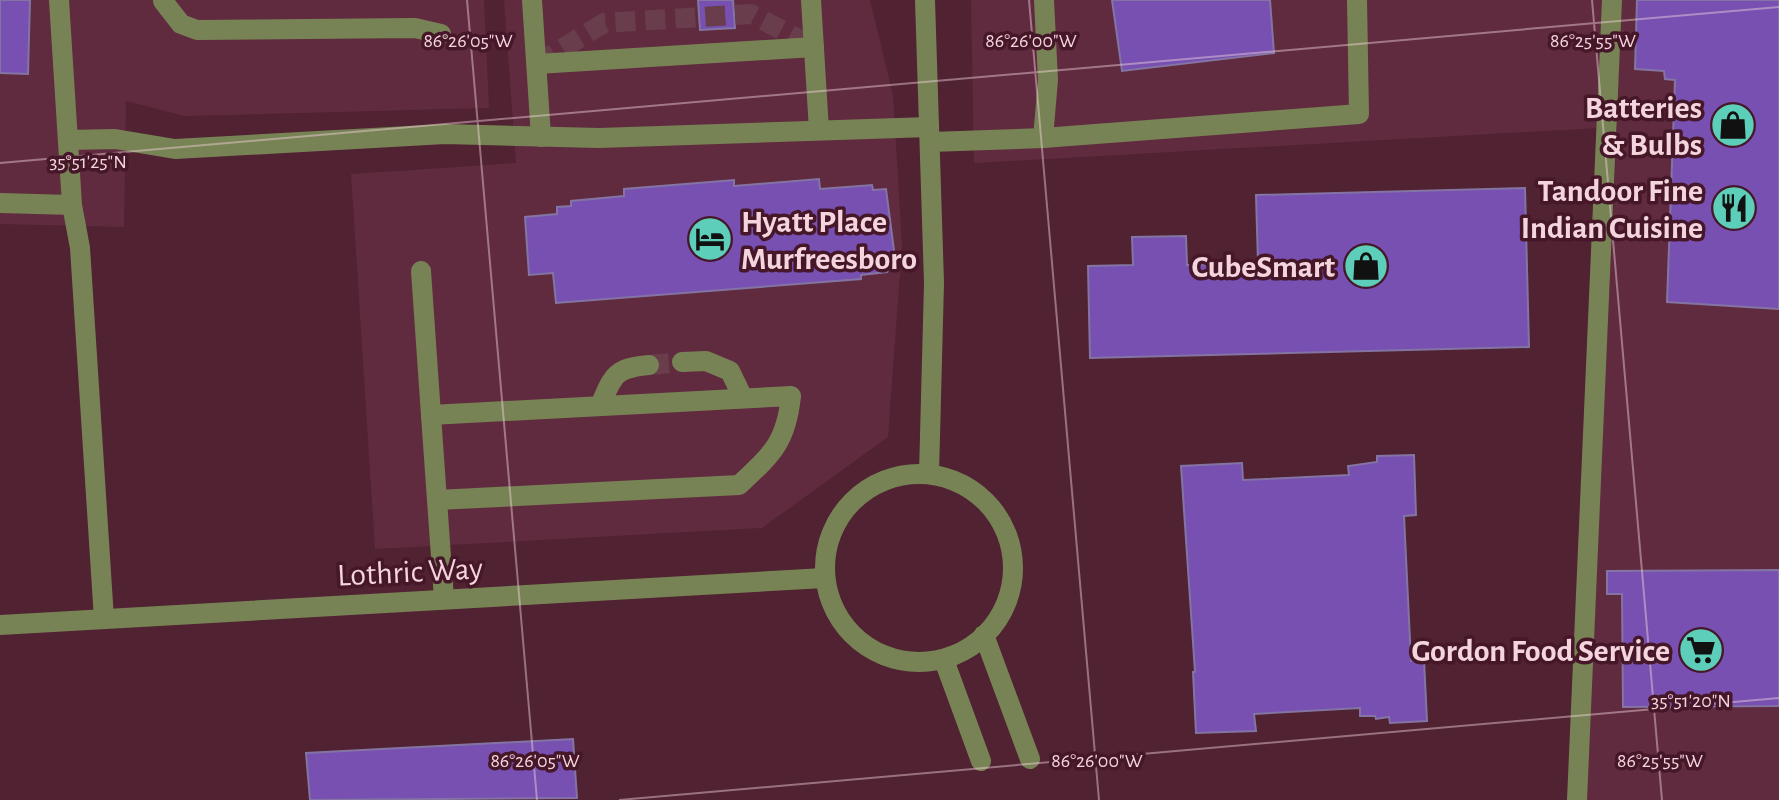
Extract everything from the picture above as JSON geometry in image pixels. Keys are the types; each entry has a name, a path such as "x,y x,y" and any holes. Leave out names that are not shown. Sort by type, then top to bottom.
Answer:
{"lane":[{"path":"59,0 72,205 80,248 104,619"},
{"path":"532,0 541,137"},
{"path":"811,0 819,130"},
{"path":"925,0 934,283 929,474"},
{"path":"1043,138 1048,80 1044,0"},
{"path":"68,140 115,139 175,149 445,134 599,138 819,130 1043,138 1359,114 1357,0"},
{"path":"1577,800 1612,0"},
{"path":"163,1 181,24 197,30 415,28 441,34"},
{"path":"537,64 814,47"},
{"path":"0,203 72,205"},
{"path":"421,271 444,599"},
{"path":"682,362 706,361 730,371 743,398"},
{"path":"600,406 611,380 625,367 649,365"},
{"path":"431,415 791,396 788,420 776,450 739,485 437,500"},
{"path":"909,473 939,475 967,486 990,505 1006,530 1014,558 1011,591 998,621 975,645 944,660 912,662 880,655 853,636 833,609 824,578 826,548 836,520 855,497 880,481 909,473"},
{"name":"Lothric Way","path":"0,625 824,578"},
{"path":"984,635 1030,759"},
{"path":"944,660 981,761"}],"shaded area":[{"path":"0,0 484,0 489,108 185,116 126,101 124,227 0,224"},
{"path":"504,0 870,0 893,95 902,246 888,437 762,528 375,549 351,174 516,163"},
{"path":"971,0 1779,0 1779,800 1585,800 1617,127 974,163"}],"building":[{"path":"0,0 30,0 28,74 0,73"},
{"path":"698,0 733,0 735,28 700,30"},
{"path":"1112,0 1270,0 1274,53 1122,71"},
{"path":"1637,0 1779,0 1779,309 1667,302 1675,80 1665,79 1664,71 1635,69"},
{"name":"Hyatt Place Murfreesboro","path":"819,179 820,189 872,185 873,190 886,189 895,258 887,272 861,275 861,279 556,303 553,273 529,275 525,217 557,214 557,207 571,206 571,201 624,196 624,189 734,180 734,186"},
{"path":"1525,188 1529,347 1090,358 1088,266 1133,265 1132,237 1186,236 1187,265 1258,263 1256,195"},
{"path":"1414,455 1416,515 1404,516 1411,661 1424,660 1427,721 1390,723 1389,717 1376,719 1375,716 1360,716 1360,708 1254,714 1256,731 1196,733 1195,672 1181,466 1242,463 1243,480 1349,475 1348,466 1377,462 1377,456"},
{"name":"Gordon Food Service","path":"1779,570 1779,706 1623,707 1622,594 1607,594 1607,571"},
{"path":"573,739 577,798 310,800 306,753"}],"tunnel":[{"path":"537,64 604,23 751,14 814,47"},
{"path":"649,365 682,362"}],"place":[{"name":"Batteries & Bulbs","path":"1733,125"},
{"name":"Tandoor Fine Indian Cuisine","path":"1734,208"},
{"name":"Hyatt Place Murfreesboro","path":"710,239"},
{"name":"CubeSmart","path":"1366,266"},
{"name":"Gordon Food Service","path":"1701,650"}]}
